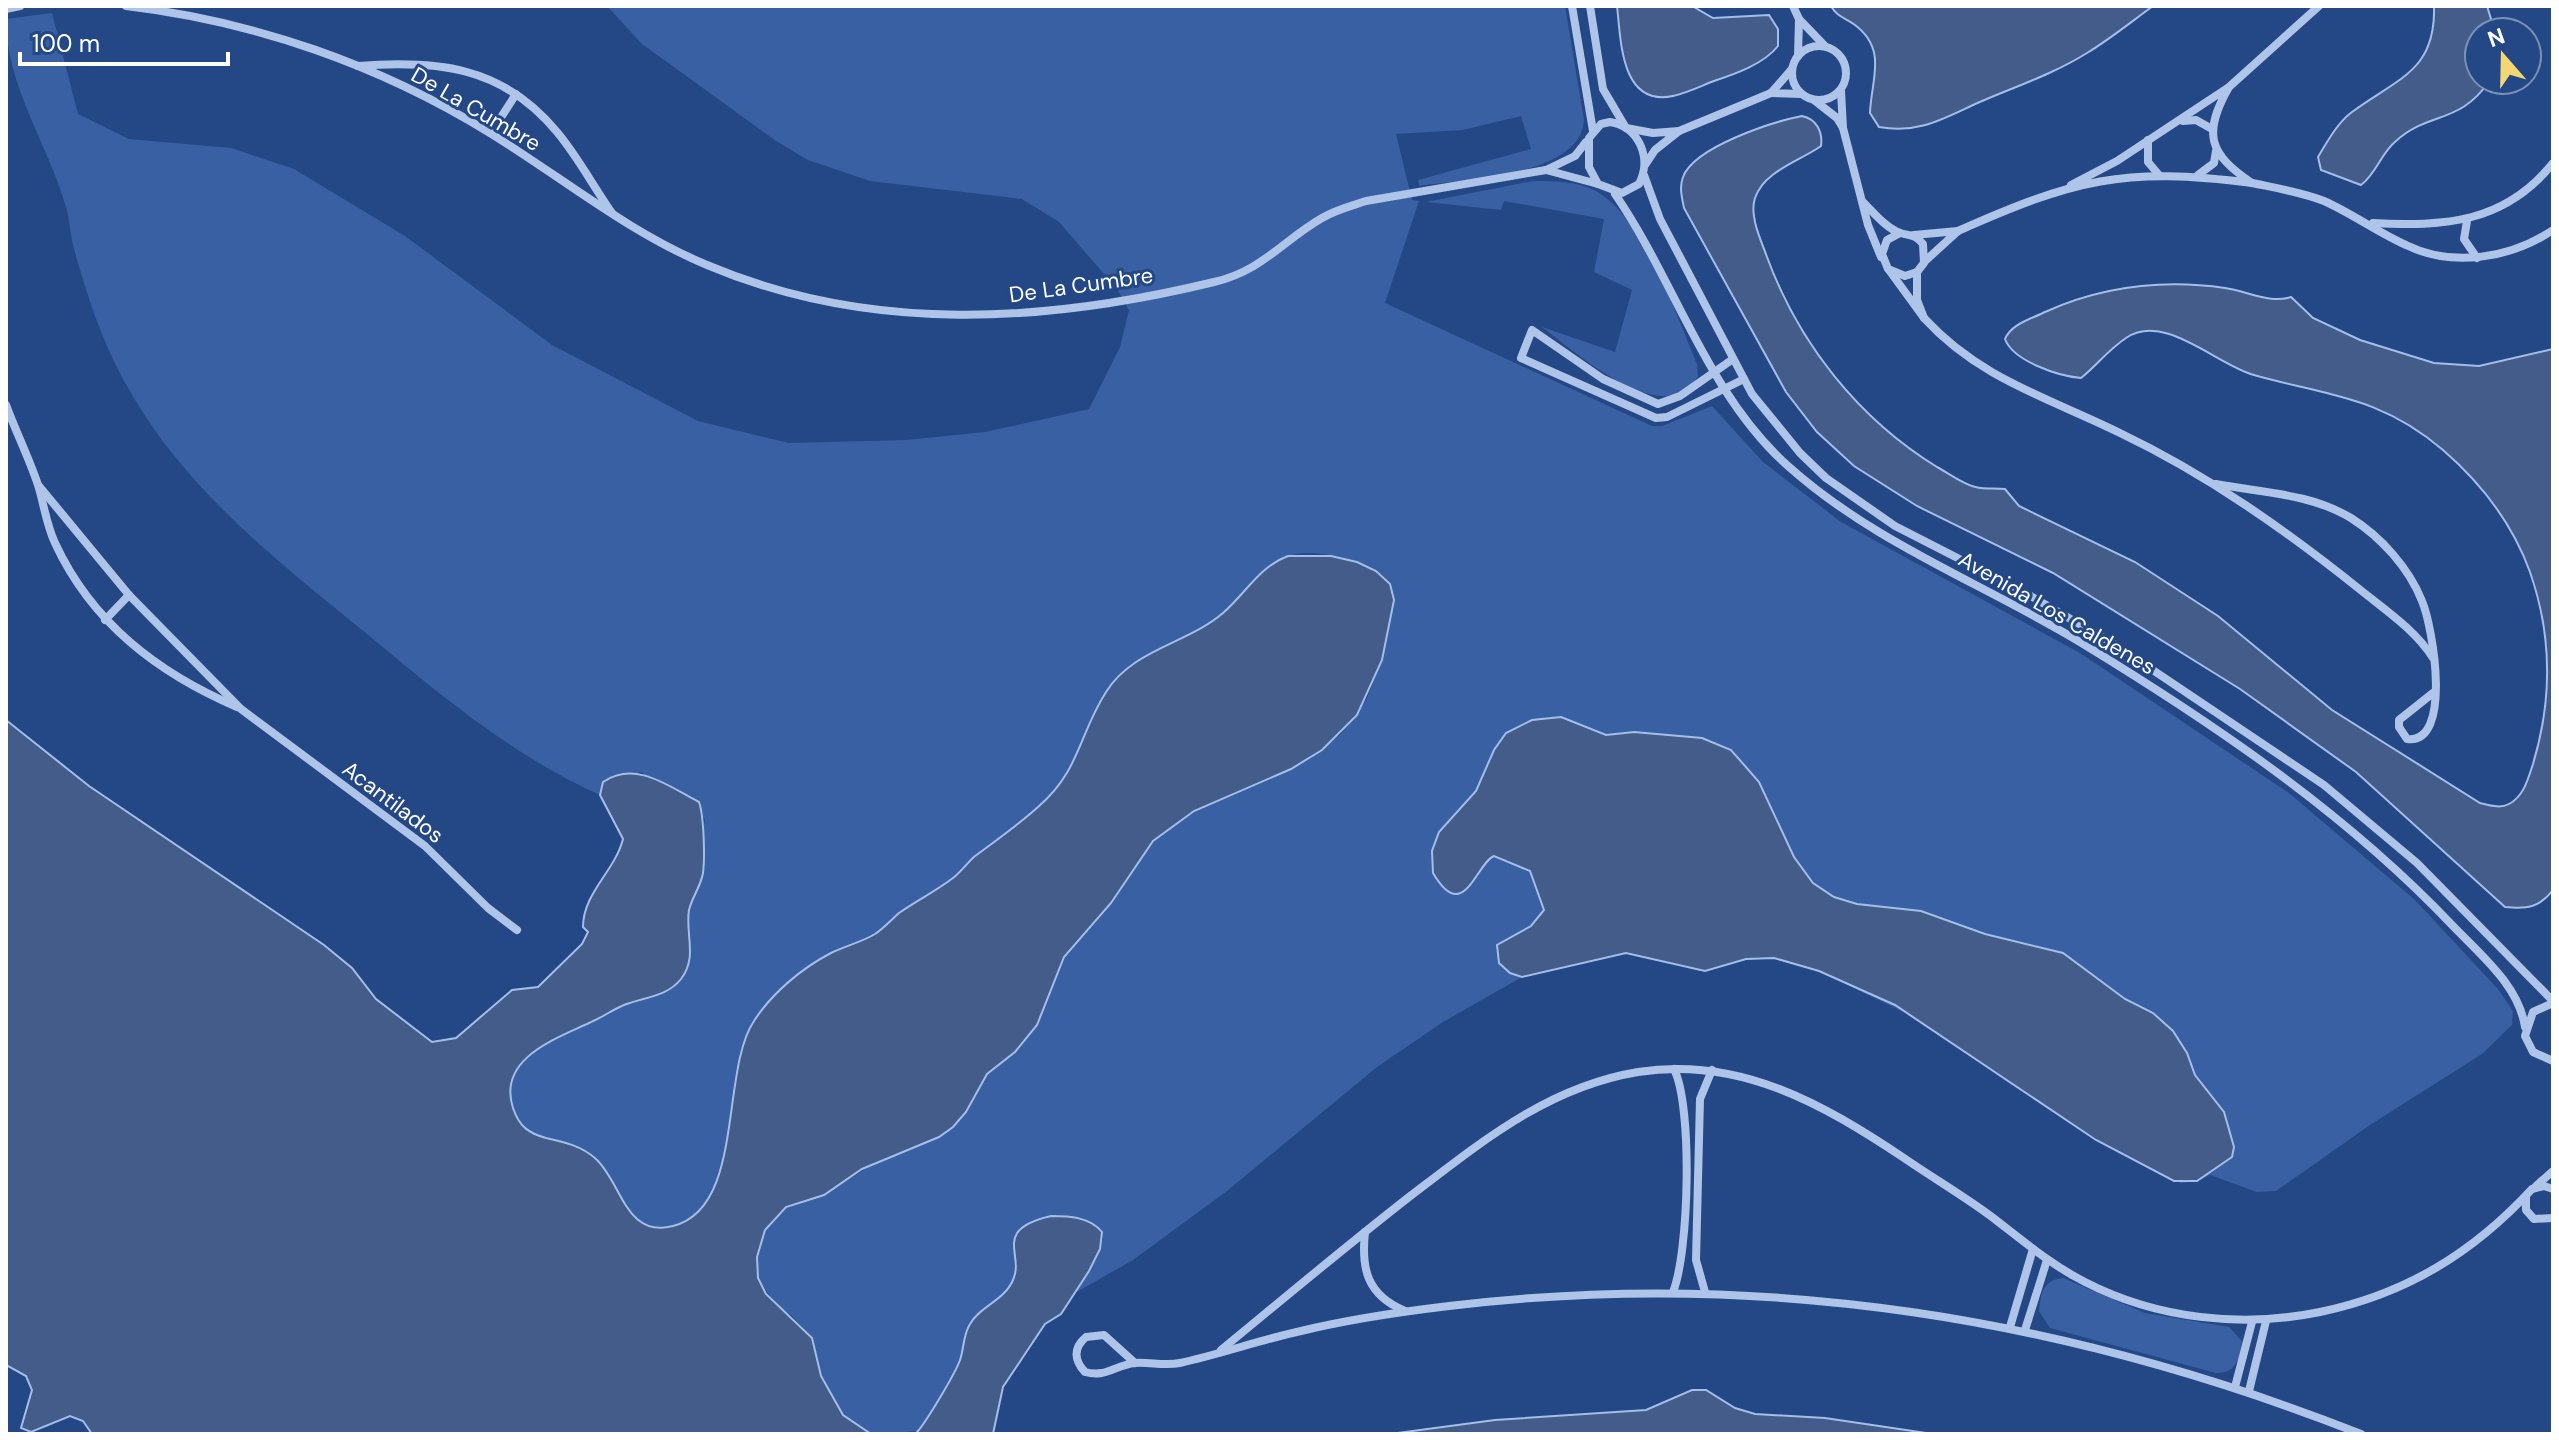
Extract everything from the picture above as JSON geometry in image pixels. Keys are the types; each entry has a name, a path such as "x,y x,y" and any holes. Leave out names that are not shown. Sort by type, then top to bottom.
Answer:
{"street":[{"path":"6,9 20,6"},
{"name":"De La Cumbre","path":"126,6 266,34 396,83 491,133 615,217 706,265 822,301 919,316 1015,315 1213,282 1257,267 1321,218 1340,209 1366,201 1546,170"},
{"path":"1572,6 1591,134 1589,167 1598,184"},
{"path":"1590,6 1603,89 1626,128 1640,144 1645,170"},
{"path":"1793,6 1799,19 1825,46 1841,55 1845,63 1847,73 1841,90 1843,128 1868,225 1886,265 1924,318 1947,343 2007,383 2121,433 2212,483 2321,559 2418,639 2433,658"},
{"path":"1863,202 1900,233 1914,235 1958,231 2071,185 2178,122 2229,87 2319,6"},
{"path":"1771,93 1798,56 1799,19"},
{"path":"1798,56 1810,47 1825,46"},
{"name":"De La Cumbre","path":"356,66 412,62 451,67 479,75 516,94 558,132 615,217"},
{"path":"1792,68 1793,82 1802,94"},
{"path":"2197,176 2214,163 2216,151 2212,129 2218,106 2229,87"},
{"path":"1814,100 1829,99 1841,90"},
{"path":"1546,170 1598,184 1615,194 1631,190 1667,138 1771,93 1802,94 1837,118 1843,128"},
{"path":"491,133 516,94"},
{"path":"2178,122 2196,120 2212,129"},
{"path":"1546,170 1575,156 1591,134 1610,122 1653,133 1679,131"},
{"path":"2148,140 2148,162 2159,175"},
{"path":"2216,151 2223,162 2252,183"},
{"path":"2370,223 2442,225 2467,221 2514,199 2553,163"},
{"name":"Avenida Los Caldenes","path":"1645,170 1660,219 1733,359 1774,424 1800,453 1863,507 2114,644 2324,785 2417,863 2553,1002"},
{"path":"2071,185 2111,177 2159,175 2252,183 2321,200 2370,223 2407,246 2443,256 2477,258 2532,242 2553,230"},
{"name":"Avenida Los Caldenes","path":"1615,194 1639,227 1725,389 1766,446 1854,519 2080,642 2232,743 2365,839 2499,976 2523,1010 2533,1052 2552,1062"},
{"path":"2467,221 2464,239 2477,258"},
{"path":"1924,318 1917,300 1917,272 1958,231"},
{"path":"1886,265 1887,240 1900,233"},
{"path":"1914,235 1923,244 1924,263"},
{"path":"1886,265 1899,275 1917,272"},
{"path":"1733,359 1680,396 1658,404 1603,379 1532,330 1521,358 1656,418 1667,417 1744,379"},
{"path":"1564,378 1574,360"},
{"name":"Acantilados","path":"6,405 39,486 56,545 105,620 165,671 241,709"},
{"path":"2212,483 2290,494 2319,503 2351,518 2371,533 2393,555 2421,599 2429,620 2436,706 2428,734 2421,739 2407,739 2399,727 2399,720 2433,693"},
{"name":"Acantilados","path":"39,486 129,595 241,709 425,846 488,908 517,930"},
{"path":"105,620 129,595"},
{"path":"2525,1027 2533,1012 2553,1002"},
{"path":"1673,1292 1683,1261 1685,1098 1674,1069"},
{"path":"1221,1350 1365,1232 1498,1131 1554,1097 1617,1076 1674,1069 1712,1070 1760,1080 1821,1105 1966,1200 2047,1260 2084,1282 2141,1304 2202,1317 2266,1321 2347,1306 2412,1282 2443,1266 2505,1218 2553,1171"},
{"path":"1705,1292 1696,1260 1700,1099 1712,1070"},
{"path":"1685,1098 1700,1099"},
{"path":"1684,1180 1699,1181"},
{"path":"2530,1191 2544,1186 2553,1189"},
{"path":"2530,1191 2526,1210 2546,1220 2553,1228"},
{"path":"2505,1218 2546,1220"},
{"path":"1365,1232 1363,1267 1367,1281 1384,1300 1406,1311"},
{"path":"2010,1327 2033,1249"},
{"path":"1683,1261 1696,1260"},
{"path":"2025,1330 2047,1260"},
{"path":"1135,1363 1104,1335 1086,1337 1076,1350 1079,1366 1095,1375 1135,1363 1180,1363 1221,1350 1406,1311 1554,1295 1705,1292 1832,1300 2025,1330 2249,1391 2361,1434"},
{"path":"2249,1391 2266,1321"},
{"path":"2235,1387 2252,1322"}],"shaded area":[{"path":"607,6 1565,6 1584,120 1578,139 1563,153 1516,172 1419,186 1418,180 1531,149 1521,116 1463,130 1396,134 1412,200 1419,201 1385,303 1652,426 1662,426 1712,406 1763,462 1841,522 2080,653 2289,793 2415,900 2498,989 2513,1011 2512,1025 2482,1054 2370,1125 2276,1191 2257,1192 2210,1175 2181,1183 2137,1163 2010,1084 1920,1020 1819,971 1774,958 1746,959 1699,971 1665,959 1626,953 1522,977 1443,1022 1377,1067 1227,1191 1133,1260 1075,1293 1096,1259 1103,1238 1075,1217 1039,1219 1014,1265 1016,1272 1007,1291 977,1315 959,1363 920,1431 871,1434 843,1415 821,1376 812,1338 791,1315 777,1307 758,1278 757,1257 765,1230 786,1207 824,1195 886,1156 939,1137 966,1112 987,1074 1015,1052 1037,1025 1064,957 1123,886 1153,841 1193,811 1291,769 1341,734 1367,698 1382,660 1383,577 1373,570 1334,556 1305,553 1280,559 1263,570 1220,616 1147,656 1120,675 1100,702 1073,766 1044,802 919,903 873,935 811,965 764,1007 745,1039 738,1063 721,1170 711,1194 696,1214 668,1227 648,1224 630,1214 605,1169 592,1159 530,1131 519,1120 512,1107 511,1089 514,1075 521,1064 540,1047 622,1006 662,993 680,981 690,955 690,908 703,874 705,819 641,772 603,782 600,795 507,743 422,679 298,577 201,487 147,418 108,348 84,282 66,207 20,91 8,44 6,19 52,13 78,114 129,139 231,148 294,169 405,236 552,345 698,421 789,443 907,440 985,432 1089,409 1120,347 1129,310 1117,289 1059,222 1022,199 870,181 808,160 776,141 642,44"},
{"path":"1617,6 1692,6 1713,18 1769,15 1778,29 1778,46 1765,58 1740,72 1678,95 1656,97 1642,91 1627,68"},
{"path":"1831,6 2153,6 2096,48 2060,68 1939,120 1917,127 1892,129 1879,127 1870,113 1875,66 1871,45 1855,25"},
{"path":"2434,6 2487,6 2490,16 2463,16 2463,96 2477,96 2456,111 2420,125 2396,141 2361,185 2321,170 2318,157 2342,121 2411,71 2421,59 2433,28"},
{"path":"1802,116 1818,126 1821,146 1766,181 1755,198 1755,220 1780,289 1796,320 1814,349 1857,402 1909,448 1959,480 1976,487 2005,489 2019,506 2135,562 2218,616 2332,710 2480,803 2494,806 2514,801 2525,787 2533,764 2544,716 2546,644 2530,572 2515,538 2483,491 2457,463 2420,432 2375,408 2254,375 2173,335 2157,331 2141,332 2126,338 2081,378 2049,371 2026,360 2005,339 2022,322 2089,296 2133,287 2178,284 2225,288 2275,299 2291,297 2313,318 2360,340 2434,363 2479,366 2553,349 2553,890 2543,901 2520,908 2505,907 2356,772 2240,689 2053,573 1917,506 1854,466 1817,432 1786,392 1684,208 1681,189 1683,177 1690,166 1718,146 1754,130"},
{"path":"1533,181 1557,181 1587,187 1611,202 1628,221 1656,268 1697,364 1698,376 1683,391 1664,396 1643,392 1620,382 1542,327 1615,352 1632,290 1594,272 1604,219 1504,201 1501,210 1426,202"},
{"path":"1288,556 1331,556 1357,562 1376,571 1390,584 1394,600 1382,660 1357,715 1322,750 1291,769 1194,811 1153,841 1111,903 1064,957 1037,1025 1015,1052 987,1074 966,1112 953,1127 939,1137 862,1169 824,1195 786,1207 765,1230 757,1257 758,1278 766,1294 812,1338 821,1376 843,1415 871,1434 92,1434 83,1421 70,1416 31,1432 21,1428 32,1390 26,1376 6,1365 6,720 89,786 324,945 352,968 376,999 432,1042 456,1038 512,990 538,987 582,944 588,932 583,927 588,903 623,839 600,795 603,782 615,776 640,774 699,802 704,837 703,873 689,910 690,954 681,979 669,990 624,1005 532,1053 513,1076 510,1091 515,1114 525,1128 540,1136 572,1145 596,1159 626,1206 644,1224 657,1228 673,1226 696,1214 711,1193 728,1136 744,1043 754,1021 770,1001 788,982 820,959 878,932 899,913 953,878 975,856 1030,814 1063,780 1097,708 1117,678 1145,656 1209,624 1269,566"},
{"path":"1561,717 1606,735 1634,732 1702,738 1731,750 1759,782 1794,857 1813,883 1834,897 1857,904 1921,911 1985,934 2063,953 2125,999 2153,1013 2173,1031 2187,1053 2195,1075 2224,1112 2234,1147 2232,1157 2197,1181 2174,1181 2096,1140 1895,1005 1819,971 1774,958 1746,959 1705,971 1626,953 1522,977 1510,973 1499,963 1497,945 1531,926 1544,910 1530,871 1494,856 1468,887 1461,893 1453,894 1433,873 1432,851 1439,832 1476,791 1494,750 1506,733 1532,720"},
{"path":"1051,1216 1072,1217 1092,1223 1102,1232 1100,1249 1061,1314 1045,1324 1003,1387 993,1434 915,1434 957,1366 970,1324 1004,1293 1013,1280 1016,1236 1021,1228"},
{"path":"2063,1278 2145,1313 2229,1327 2242,1341 2238,1359 2228,1371 2216,1373 2050,1328 2039,1311 2041,1299 2044,1288 2051,1281"},
{"path":"1692,1390 1706,1390 1735,1408 1755,1414 1825,1418 1933,1434 1390,1434 1495,1420 1646,1410"}]}
